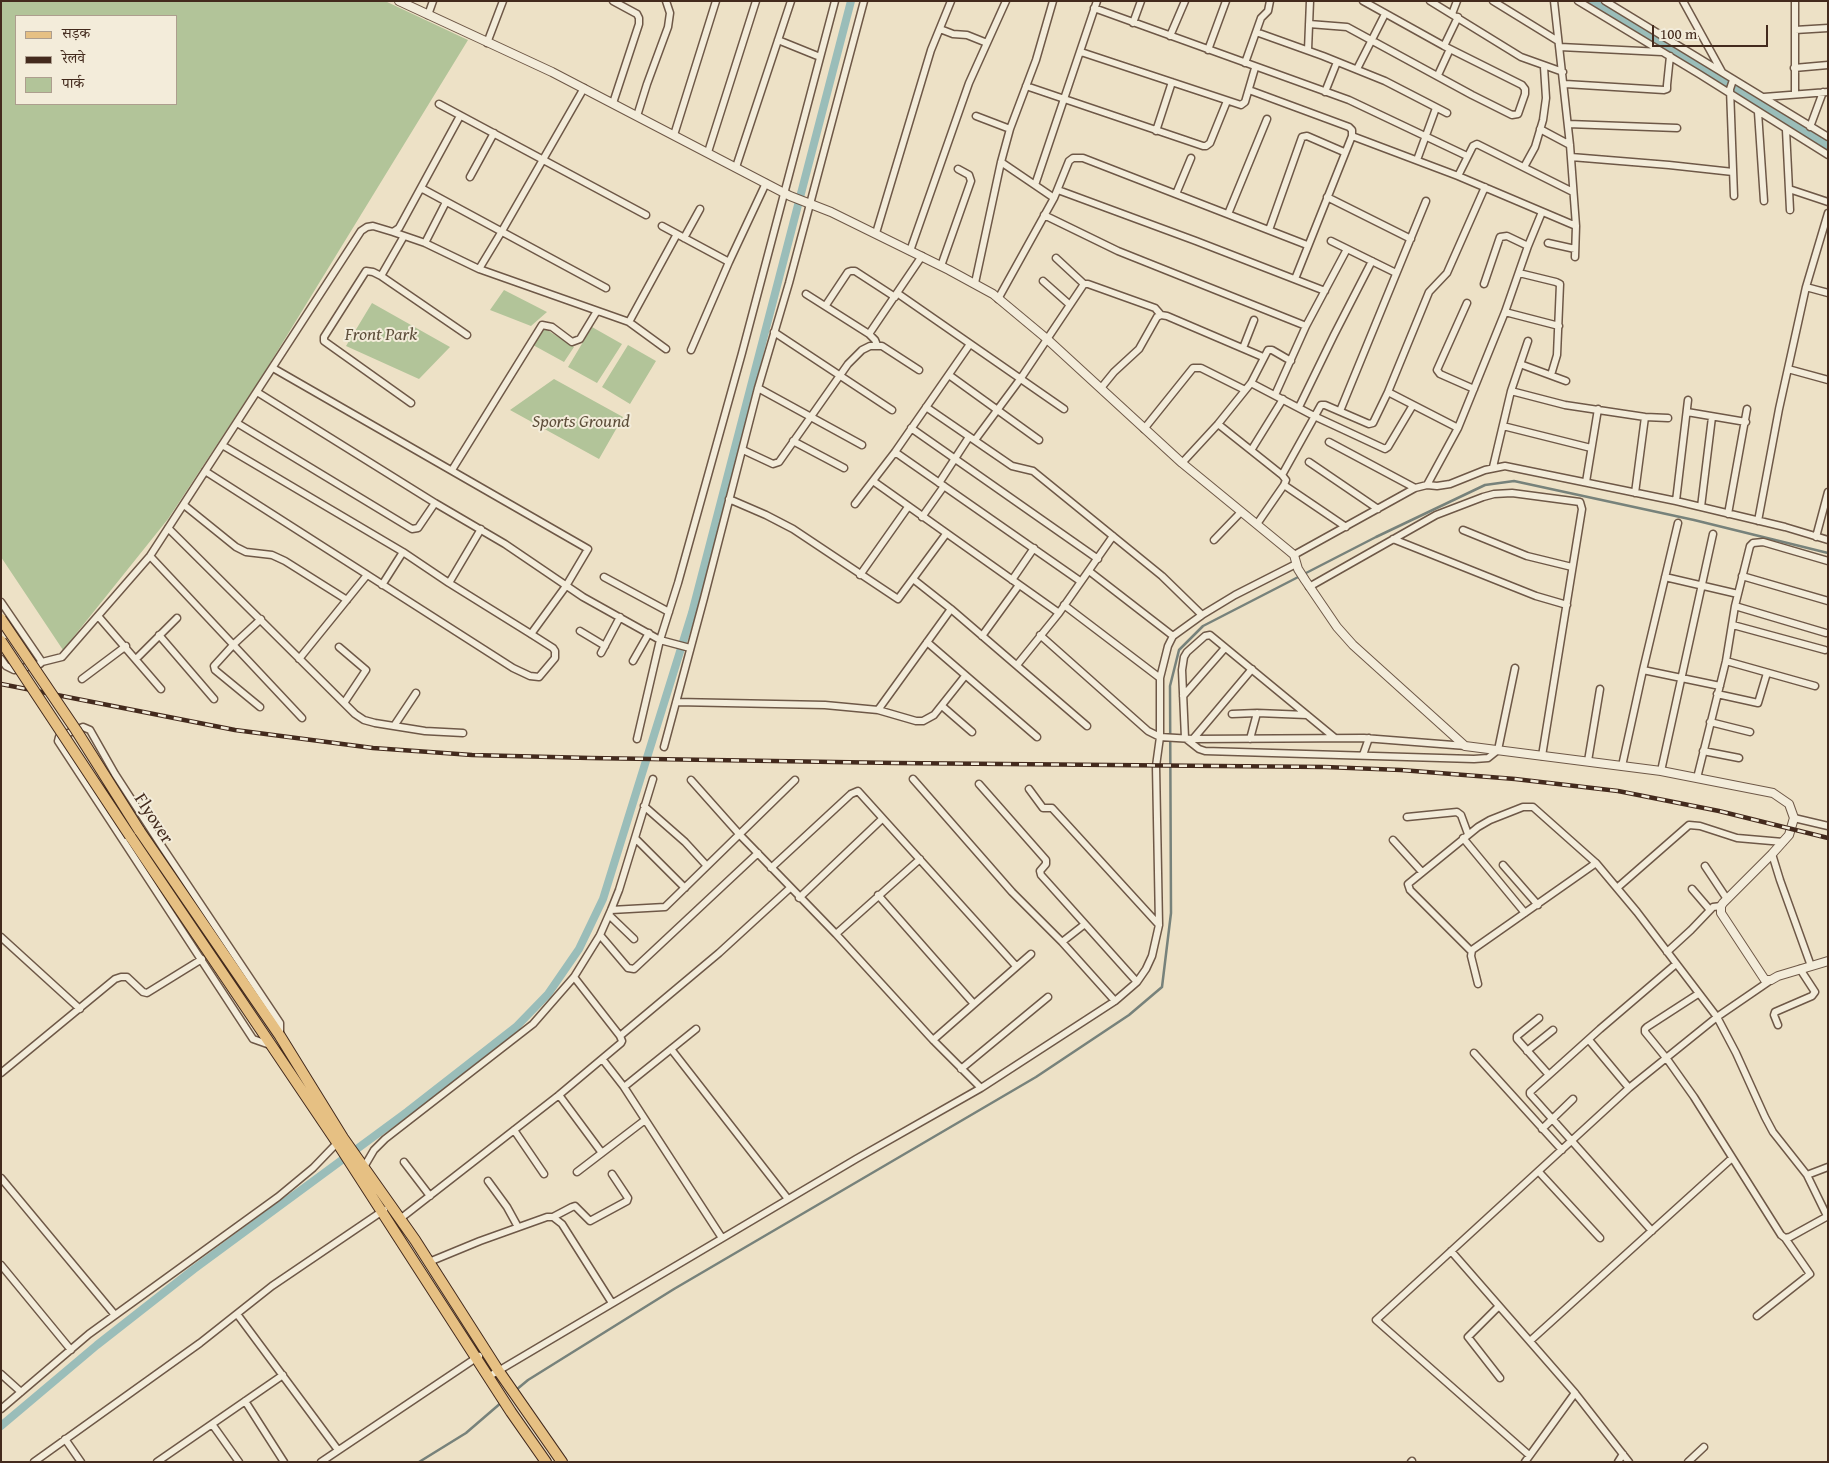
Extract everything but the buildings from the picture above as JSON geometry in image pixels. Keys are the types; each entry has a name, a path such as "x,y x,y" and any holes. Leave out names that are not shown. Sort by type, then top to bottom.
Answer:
{"main road":[{"name":"Flyover","path":"1,619 76,730 140,830 280,1036 341,1142"},
{"name":"Flyover","path":"1,641 270,1045 341,1142"},
{"path":"341,1142 390,1204 498,1370 562,1462"},
{"path":"358,1164 381,1212 509,1409 546,1462"}],"street":[{"path":"398,1 552,72 787,194 876,233 922,256 974,283 998,299 1101,388 1182,463 1294,556 1297,566 1307,583 1337,627 1353,645 1465,746 1469,746"},
{"path":"428,16 433,1"},
{"path":"487,43 503,1"},
{"path":"613,1 636,14 639,18 639,24 613,103"},
{"path":"637,116 668,27 670,13 666,1"},
{"path":"674,135 716,1"},
{"path":"708,152 756,1"},
{"path":"736,167 791,1"},
{"path":"637,739 660,640 787,194 835,1"},
{"path":"664,747 676,702 687,647 729,499 807,202 864,1"},
{"path":"876,233 932,50 950,1"},
{"path":"910,251 969,82 1006,1"},
{"path":"974,283 1010,129 1042,43 1053,1"},
{"path":"1134,23 1141,1"},
{"path":"1170,36 1185,1"},
{"path":"1208,50 1226,1"},
{"path":"1245,64 1261,18 1268,11 1270,1"},
{"path":"1308,50 1310,1"},
{"path":"1309,24 1347,27 1438,76 1517,115 1525,94 1525,89 1522,85 1363,1"},
{"path":"1430,1 1521,57 1544,67 1563,72"},
{"path":"1438,76 1455,16 1457,1"},
{"path":"1493,1 1559,44 1663,52"},
{"path":"1554,1 1571,157 1576,226 1575,257"},
{"path":"1578,1 1670,56 1731,86 1763,97 1828,137"},
{"path":"1605,1 1723,73"},
{"path":"1683,1 1731,86 1758,112 1828,155"},
{"path":"1795,1 1795,94"},
{"path":"1035,184 1096,5 1134,23 1368,108 1467,156"},
{"path":"1357,69 1371,39 1386,14"},
{"path":"1794,30 1828,28"},
{"path":"940,29 953,34 967,35 987,43"},
{"path":"1256,32 1357,69 1447,113"},
{"path":"778,40 820,57"},
{"path":"1081,52 1238,104 1244,104 1255,68"},
{"path":"1564,84 1664,90 1667,89 1670,56"},
{"path":"1325,92 1337,62"},
{"path":"1794,68 1828,66"},
{"path":"1524,167 1540,130 1546,98 1544,67"},
{"path":"1156,131 1172,82"},
{"path":"1026,86 1156,131 1206,146 1210,143 1227,100"},
{"path":"1731,86 1734,196"},
{"path":"479,269 584,88"},
{"path":"1249,90 1349,127 1352,130 1352,136 1307,244 1295,279"},
{"path":"1763,97 1825,92 1810,127"},
{"path":"439,104 646,215"},
{"path":"1417,160 1436,108"},
{"path":"1758,112 1764,201"},
{"path":"392,232 399,228 460,116"},
{"path":"976,116 1010,129"},
{"path":"1228,214 1267,119"},
{"path":"1568,124 1677,128"},
{"path":"1540,130 1570,145"},
{"path":"1786,130 1790,210"},
{"path":"470,177 494,133"},
{"path":"1269,230 1302,137 1306,136 1344,152"},
{"path":"1352,136 1458,176 1576,226"},
{"path":"1458,176 1467,156 1473,146 1477,144 1573,192"},
{"path":"998,299 1054,198 1069,161 1077,157 1307,244"},
{"path":"1571,157 1733,172"},
{"path":"1176,194 1192,158"},
{"path":"1001,162 1054,198"},
{"path":"941,266 971,181 969,175 958,169"},
{"path":"690,350 766,183"},
{"path":"1282,475 1321,405 1371,424 1388,392 1429,292 1447,274 1484,187"},
{"path":"421,188 606,288"},
{"path":"1058,190 1325,291"},
{"path":"1789,190 1828,202"},
{"path":"1327,197 1411,239"},
{"path":"1340,411 1426,201"},
{"path":"425,244 446,202"},
{"path":"684,238 700,209"},
{"path":"1427,484 1458,428 1505,312 1542,212"},
{"path":"1758,521 1806,287 1828,213"},
{"path":"1044,215 1118,251 1306,326"},
{"path":"1,659 6,666 14,670 62,657 150,556 361,231 367,227 373,226 404,236 479,269 628,322 666,349"},
{"path":"662,226 729,262"},
{"path":"628,322 677,234"},
{"path":"381,276 404,236"},
{"path":"1484,284 1500,237 1507,236 1528,246"},
{"path":"1331,241 1396,273"},
{"path":"1548,243 1575,249"},
{"path":"1275,395 1306,326 1347,249"},
{"path":"869,334 922,256"},
{"path":"1056,258 1084,284 1155,308 1160,315 1167,316 1264,357"},
{"path":"1299,408 1372,261"},
{"path":"411,403 324,341 324,337 366,271 381,276 467,335"},
{"path":"826,305 848,272 855,271 896,295 1064,408"},
{"path":"1519,273 1560,284 1557,355 1551,375"},
{"path":"1043,281 1070,305"},
{"path":"922,517 942,484 954,459 998,410 1084,284"},
{"path":"1806,287 1828,292"},
{"path":"806,294 869,334 876,340 877,345"},
{"path":"1467,302 1437,370 1440,374 1474,389"},
{"path":"452,470 542,325 552,326 572,342 580,339 597,311"},
{"path":"1505,312 1559,326"},
{"path":"1101,388 1114,372 1139,349 1157,317 1160,315"},
{"path":"1243,348 1254,320"},
{"path":"774,332 892,410"},
{"path":"1493,467 1511,391 1528,341"},
{"path":"854,504 895,452 970,344"},
{"path":"742,450 776,464 856,354 862,350 877,345 882,346 919,370"},
{"path":"1182,463 1218,424 1251,383 1266,352 1270,350 1291,361"},
{"path":"1520,364 1566,381"},
{"path":"272,368 588,549 566,586 531,634"},
{"path":"1144,429 1193,368 1200,368 1245,390"},
{"path":"1788,368 1828,380"},
{"path":"949,376 1039,440"},
{"path":"1251,383 1385,450 1413,405"},
{"path":"758,388 862,445"},
{"path":"1511,391 1565,405 1645,417 1668,418"},
{"path":"257,392 434,503 482,530 583,598 660,640 687,647"},
{"path":"1388,392 1458,428"},
{"path":"1252,449 1283,399"},
{"path":"1676,502 1688,400"},
{"path":"926,407 1012,466 1033,471 1162,576 1202,615"},
{"path":"1586,482 1598,409"},
{"path":"1728,514 1748,409"},
{"path":"1687,412 1746,422"},
{"path":"1635,493 1645,417"},
{"path":"1701,507 1712,417"},
{"path":"237,423 412,529 418,528 434,503"},
{"path":"1218,424 1252,449 1286,480 1257,524"},
{"path":"1503,426 1591,448"},
{"path":"911,428 1098,559"},
{"path":"793,441 844,468"},
{"path":"1328,442 1415,488"},
{"path":"205,471 513,668 530,676 539,677 555,658 555,651 531,634 403,552 222,445"},
{"path":"895,452 1080,581"},
{"path":"1309,462 1378,509"},
{"path":"1294,556 1415,488 1427,484 1437,486 1450,484 1493,467 1513,467 1701,507 1828,540"},
{"path":"873,481 1059,613"},
{"path":"1284,485 1346,527"},
{"path":"1816,537 1828,492"},
{"path":"1307,583 1436,515 1494,494 1512,493 1580,502 1582,507 1568,604 1542,756"},
{"path":"729,499 792,529 898,599 946,534"},
{"path":"184,505 236,547 246,552 272,555 285,561 347,600"},
{"path":"860,575 908,507"},
{"path":"1214,540 1241,512"},
{"path":"1622,766 1678,523"},
{"path":"168,528 355,714 364,720 394,726 425,731 463,733"},
{"path":"449,583 482,530"},
{"path":"1463,530 1538,560 1572,567"},
{"path":"1661,771 1713,534"},
{"path":"1017,665 1059,613 1113,536"},
{"path":"1392,539 1536,596 1568,604"},
{"path":"1697,778 1726,661 1735,606 1750,546 1753,543 1759,542 1828,561"},
{"path":"1012,580 1034,548"},
{"path":"382,585 403,552"},
{"path":"150,556 302,718"},
{"path":"488,1377 788,1199 981,1088 1115,1001 1137,982 1152,956 1159,925 1156,766 1162,737 1160,678 1168,646 1173,636 1234,595 1297,566"},
{"path":"1089,571 1173,636"},
{"path":"299,659 367,575"},
{"path":"1742,576 1828,601"},
{"path":"604,577 669,612"},
{"path":"1665,577 1738,594"},
{"path":"913,579 1017,665 1086,726"},
{"path":"982,636 1019,585"},
{"path":"1,602 42,662"},
{"path":"1064,605 1160,678"},
{"path":"1735,606 1826,633"},
{"path":"878,710 951,609"},
{"path":"98,616 126,646 160,689"},
{"path":"136,658 177,618"},
{"path":"601,653 620,618"},
{"path":"260,707 214,668 215,663 261,620"},
{"path":"1733,625 1824,650"},
{"path":"580,631 605,646"},
{"path":"634,661 649,633"},
{"path":"159,635 214,699"},
{"path":"1040,635 1148,731 1162,737 1193,739 1369,738 1469,746 1661,771 1774,793 1789,804 1794,818 1789,835 1784,842 1721,906 1710,910 1667,952"},
{"path":"1182,738 1182,663 1187,652 1207,635 1252,669 1335,738"},
{"path":"927,642 1037,737"},
{"path":"82,679 126,646"},
{"path":"339,647 366,670 344,703"},
{"path":"1183,696 1225,648"},
{"path":"1726,661 1815,686"},
{"path":"1182,738 1202,751 1482,760 1498,750 1515,668"},
{"path":"1193,739 1252,669"},
{"path":"1643,670 1720,686"},
{"path":"1717,694 1758,703 1767,673"},
{"path":"676,702 825,705 878,710 916,721 923,721 934,715 965,676"},
{"path":"1588,761 1600,689"},
{"path":"394,726 416,693"},
{"path":"942,706 972,732"},
{"path":"1232,714 1257,713 1308,716"},
{"path":"1250,739 1257,713"},
{"path":"1710,722 1750,732"},
{"path":"270,1045 253,1040 202,959 58,741 59,737 83,727 90,730 115,774 168,856 280,1022 280,1036"},
{"path":"1363,755 1369,738"},
{"path":"1703,751 1739,758"},
{"path":"358,1164 385,1140 533,1024 574,977 600,935 610,912 652,779"},
{"path":"913,779 1012,892 1062,942 1115,1001"},
{"path":"691,780 740,836 836,934 933,1040 981,1088"},
{"path":"610,912 665,907 740,836 795,780"},
{"path":"979,784 1046,860 1040,875 1137,982"},
{"path":"1029,789 1043,808 1052,808 1159,925"},
{"path":"771,868 854,792 860,792 882,820 920,859 1016,966"},
{"path":"644,806 685,842 707,866"},
{"path":"1478,984 1471,951 1408,888 1408,884 1465,836 1490,820 1531,806 1537,809 1596,863 1717,1017 1768,1125 1807,1175 1827,1216 1785,1238"},
{"path":"1407,817 1457,812 1461,815 1465,836 1525,913"},
{"path":"1794,818 1828,826"},
{"path":"799,898 882,820"},
{"path":"1617,888 1689,825 1700,826 1737,838 1784,842"},
{"path":"634,838 685,888"},
{"path":"1393,840 1422,872"},
{"path":"600,935 628,968 634,969 758,854"},
{"path":"1772,854 1811,966"},
{"path":"836,934 920,859"},
{"path":"1471,951 1596,863"},
{"path":"1503,865 1538,905"},
{"path":"1706,866 1727,899"},
{"path":"620,1036 719,953 790,888"},
{"path":"1692,889 1710,910"},
{"path":"878,895 974,1004"},
{"path":"1721,906 1722,917 1765,980 1771,980"},
{"path":"610,912 634,939"},
{"path":"1062,942 1085,924"},
{"path":"3,940 80,1009"},
{"path":"933,1040 1031,954"},
{"path":"2,1072 115,979 127,978 143,992 147,993 202,959"},
{"path":"1529,1456 1376,1320 1539,1172 1628,1088 1667,1059 1717,1017 1771,980 1828,961"},
{"path":"1652,1230 1530,1092 1676,964"},
{"path":"1778,1025 1774,1015 1775,1012 1812,996 1816,992 1800,969"},
{"path":"400,1219 559,1095 621,1043 620,1036 574,977"},
{"path":"1698,994 1645,1029 1645,1032 1694,1097 1731,1159 1781,1236 1785,1238 1810,1271 1810,1274 1757,1316"},
{"path":"961,1069 1048,997"},
{"path":"1539,1018 1517,1038 1549,1075"},
{"path":"624,1087 696,1029"},
{"path":"1527,1051 1553,1030"},
{"path":"1589,1040 1628,1088"},
{"path":"671,1049 788,1199"},
{"path":"1474,1053 1562,1150"},
{"path":"602,1060 624,1087 722,1238"},
{"path":"559,1095 602,1153"},
{"path":"1542,1129 1573,1099"},
{"path":"577,1172 646,1120"},
{"path":"514,1130 544,1174"},
{"path":"1,1408 115,1315 278,1197 341,1142"},
{"path":"1530,1341 1731,1159"},
{"path":"404,1162 430,1196"},
{"path":"1807,1175 1828,1167"},
{"path":"1539,1172 1600,1238"},
{"path":"429,1262 546,1217 554,1217 572,1206 575,1206 590,1221 627,1201 628,1198 612,1174"},
{"path":"1,1178 115,1315"},
{"path":"488,1182 508,1206 518,1228"},
{"path":"34,1462 153,1378 312,1258 390,1204"},
{"path":"554,1217 562,1224 612,1303"},
{"path":"1451,1251 1574,1393 1629,1462"},
{"path":"1,1265 71,1350"},
{"path":"1499,1306 1468,1337 1500,1378"},
{"path":"237,1314 338,1450"},
{"path":"321,1462 486,1350"},
{"path":"1,1374 21,1392"},
{"path":"157,1462 282,1375"},
{"path":"1525,1462 1574,1393"},
{"path":"245,1401 284,1462"},
{"path":"212,1424 238,1462"},
{"path":"66,1439 81,1462"},
{"path":"1688,1462 1704,1447"},
{"path":"1618,1462 1623,1454"}],"green space":[{"path":"1,1 385,1 468,40 264,373 168,519 63,650 1,557"},
{"path":"504,290 547,312 531,326 490,310"},
{"name":"Front Park","path":"372,303 450,347 419,379 346,346"},
{"path":"592,327 622,344 597,383 568,367"},
{"path":"544,328 574,347 564,362 533,345"},
{"path":"628,345 656,361 630,404 602,387"},
{"name":"Sports Ground","path":"554,379 623,417 599,459 510,410"}],"waterway":[{"path":"1,1426 97,1345 194,1269 407,1112 516,1027 548,994 579,949 603,899 692,613 851,1"},
{"path":"1591,1 1828,146"},
{"path":"516,1390 528,1380 674,1289 1036,1077 1129,1015 1162,987 1171,913 1170,686 1179,650 1203,626 1376,537 1485,485 1514,481 1694,520 1828,553"},
{"path":"419,1462 466,1433 502,1402"}],"railway":[{"path":"1,684 235,730 373,748 472,755 590,758 1325,767 1401,770 1515,779 1618,791 1719,811 1828,838"}]}
